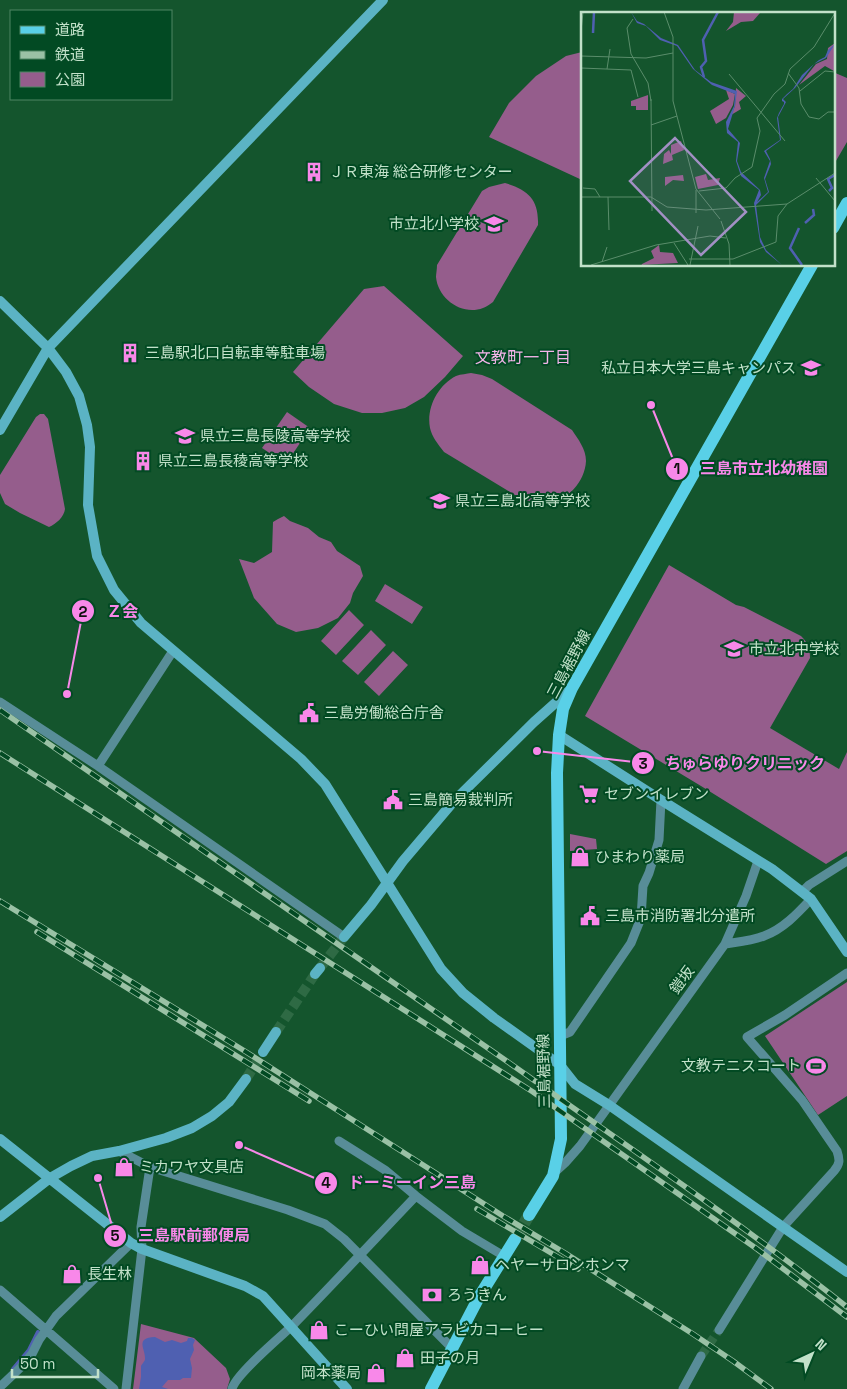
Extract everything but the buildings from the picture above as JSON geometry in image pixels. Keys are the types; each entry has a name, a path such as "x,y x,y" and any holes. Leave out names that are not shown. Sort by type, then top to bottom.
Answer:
{"main road":[{"path":"834,226 847,203"},
{"name":"三島裾野線","path":"529,1215 554,1173 561,1139 557,773 559,735 563,709 572,688 811,266"},
{"path":"431,1389 479,1297 515,1239"}],"street":[{"path":"0,430 48,348 384,0"},
{"path":"0,301 48,348 66,372 79,396 87,425 90,447 88,505 97,556 114,590 141,623 301,760 325,784 441,969 464,993 494,1018 560,1065 575,1084 609,1105 847,1272"},
{"path":"98,766 173,651"},
{"path":"0,702 98,766 344,937 403,861 454,801 534,722 572,688"},
{"path":"559,735 758,860 802,892 811,899 847,952"},
{"path":"560,1036 570,1032 631,943 642,912 643,886 649,874 659,840 661,800"},
{"name":"鎧坂","path":"554,1173 580,1146 725,944 746,896 758,860"},
{"path":"802,892 809,885 847,861"},
{"path":"725,944 764,936 785,925 811,899"},
{"path":"719,1330 783,1227 838,1167 840,1160 837,1151 802,1100 747,1038 847,974"},
{"path":"263,1052 276,1032"},
{"path":"0,1217 50,1178 92,1156 119,1151 166,1138 192,1128 212,1116 229,1102 246,1079"},
{"path":"0,1139 131,1243 142,1249 245,1286 263,1296 347,1389"},
{"path":"340,1141 385,1170 462,1231 504,1256"},
{"path":"119,1151 150,1167 288,1210 325,1224 344,1239 453,1349"},
{"path":"126,1389 142,1249 141,1227 150,1167"},
{"path":"232,1389 233,1383 291,1326 416,1196"},
{"path":"0,1387 26,1361 56,1316 70,1300 131,1243"},
{"path":"0,1290 114,1389"},
{"path":"683,1389 701,1356"}],"green space":[{"path":"581,52 581,180 489,137 509,103 536,76 566,56"},
{"path":"834,72 847,78 847,142 834,164"},
{"path":"505,183 520,189 534,202 538,216 538,225 493,302 484,308 475,310 459,308 446,299 441,292 436,277 437,265 482,191"},
{"path":"384,286 463,356 424,397 405,408 382,413 362,413 334,404 309,387 293,372 364,289"},
{"path":"471,373 492,379 572,430 583,448 586,461 582,476 568,495 547,504 530,502 520,498 444,452 430,428 429,420 432,405 439,391 450,380 458,375"},
{"path":"287,412 310,428 286,464 262,448"},
{"path":"44,414 48,419 65,509 59,520 49,527 5,504 0,493 0,475 36,417"},
{"path":"284,516 331,542 337,551 360,566 363,576 353,593 350,603 338,618 318,628 296,632 277,624 254,598 239,559 254,563 272,552 273,522"},
{"path":"669,565 736,605 744,607 801,636 807,643 810,658 770,728 839,769 847,752 847,851 826,864 585,716"},
{"path":"385,584 423,607 412,624 375,601"},
{"path":"349,610 364,625 336,655 321,641"},
{"path":"371,630 386,645 358,675 342,661"},
{"path":"393,651 408,665 379,696 364,682"},
{"path":"570,834 596,839 597,849 570,851"},
{"name":"文教テニスコート","path":"847,982 847,1096 818,1115 765,1036"},
{"path":"141,1324 194,1338 226,1368 230,1379 227,1389 133,1389"}],"water":[{"path":"155,1337 165,1342 172,1340 181,1343 187,1341 188,1338 195,1340 194,1350 190,1359 192,1368 191,1378 168,1380 162,1387 168,1389 139,1389 141,1366 145,1359 142,1345 145,1339"}],"waterway":[{"path":"13,1369 29,1350 38,1332"}],"tunnel":[{"path":"320,968 344,937"},
{"path":"276,1032 315,974"},
{"path":"246,1079 263,1052"},
{"path":"515,1239 529,1215"},
{"path":"701,1356 719,1330"}],"railway":[{"path":"0,710 642,1156 766,1245 847,1307"},
{"path":"0,753 533,1092 757,1249 847,1317"},
{"path":"0,901 243,1050 503,1216 693,1334 771,1389"},
{"path":"37,932 309,1101"},
{"path":"477,1209 578,1269"}],"place":[{"name":"ＪＲ東海 総合研修センター","path":"314,172"},
{"name":"市立北小学校","path":"494,224"},
{"name":"三島駅北口自転車等駐車場","path":"130,353"},
{"name":"私立日本大学三島キャンパス","path":"811,368"},
{"name":"三島市立北幼稚園","path":"651,405"},
{"name":"県立三島長陵高等学校","path":"185,436"},
{"name":"県立三島長稜高等学校","path":"143,461"},
{"name":"県立三島北高等学校","path":"440,501"},
{"name":"市立北中学校","path":"734,649"},
{"name":"Ｚ会","path":"67,694"},
{"name":"三島労働総合庁舎","path":"309,713"},
{"name":"ちゅらゆりクリニック","path":"537,751"},
{"name":"セブンイレブン","path":"589,794"},
{"name":"三島簡易裁判所","path":"393,800"},
{"name":"ひまわり薬局","path":"580,857"},
{"name":"三島市消防署北分遣所","path":"590,916"},
{"name":"文教テニスコート","path":"816,1066"},
{"name":"ドーミーイン三島","path":"239,1145"},
{"name":"ミカワヤ文具店","path":"124,1167"},
{"name":"三島駅前郵便局","path":"98,1178"},
{"name":"ヘヤーサロンホンマ","path":"480,1265"},
{"name":"長生林","path":"72,1274"},
{"name":"ろうきん","path":"432,1295"},
{"name":"こーひい問屋アラビカコーヒー","path":"319,1330"},
{"name":"田子の月","path":"405,1358"},
{"name":"岡本薬局","path":"376,1373"}],"district":[{"name":"文教町一丁目","path":"523,357"}]}
